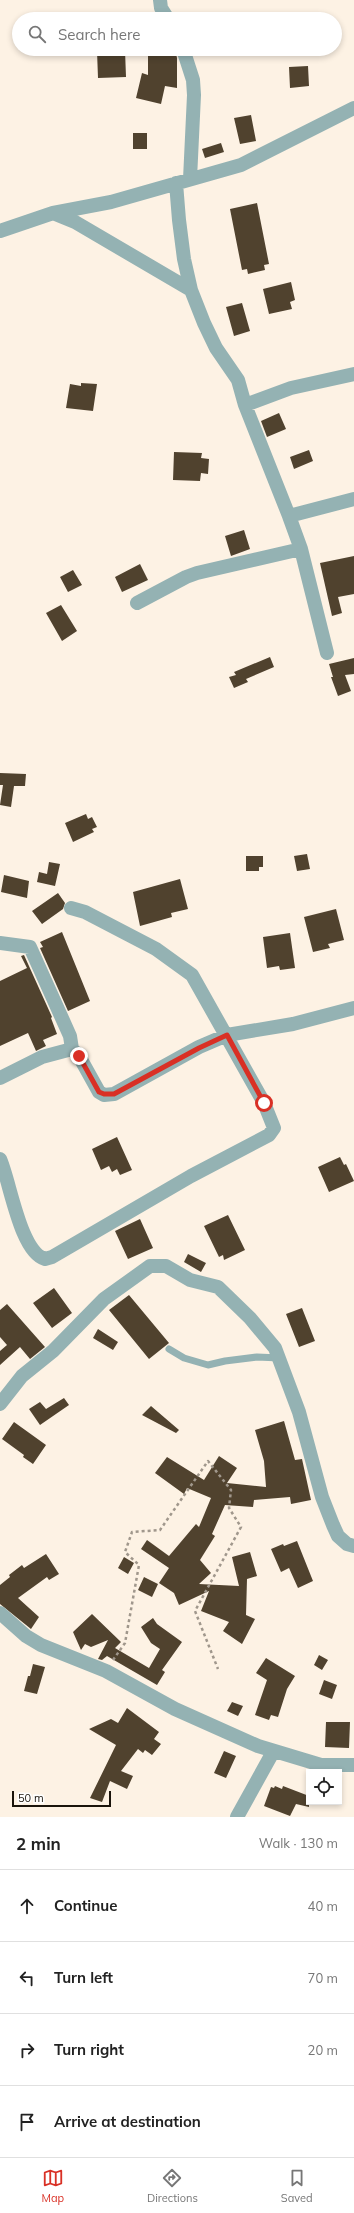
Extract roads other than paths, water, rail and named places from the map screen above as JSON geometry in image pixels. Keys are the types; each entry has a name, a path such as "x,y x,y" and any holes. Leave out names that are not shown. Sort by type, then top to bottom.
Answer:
{"street":[{"path":"160,0 164,12"},
{"path":"185,56 193,80 194,95 190,179"},
{"path":"0,231 53,213 111,202 241,165 354,108"},
{"path":"176,183 183,251 191,290 216,348 226,360 238,380 245,405 289,516 301,549 327,653"},
{"path":"53,213 75,222 191,290"},
{"path":"245,405 291,388 354,374"},
{"path":"289,516 354,499"},
{"path":"137,603 186,577 197,573 301,549"},
{"path":"0,1159 13,1198 16,1216 35,1254 45,1259 52,1257 191,1176 269,1135 274,1128 264,1103 192,975 156,949 85,912 71,908"},
{"path":"0,943 30,947 70,1036 72,1049 79,1056 99,1092 104,1094 114,1094 199,1048 227,1035 266,1029 354,1008"},
{"path":"0,1078 42,1057 72,1049"},
{"path":"0,1404 22,1376 53,1351 104,1299 150,1266 166,1266 190,1280 211,1284 226,1292 275,1348 280,1358 333,1525 338,1536 347,1544 354,1546"},
{"path":"0,1614 26,1636 41,1645 106,1671 175,1709 273,1752 321,1766 354,1765"},
{"path":"237,1817 273,1752"}],"lane":[{"path":"169,1349 184,1358 208,1366 225,1361 257,1357 280,1358"}]}
